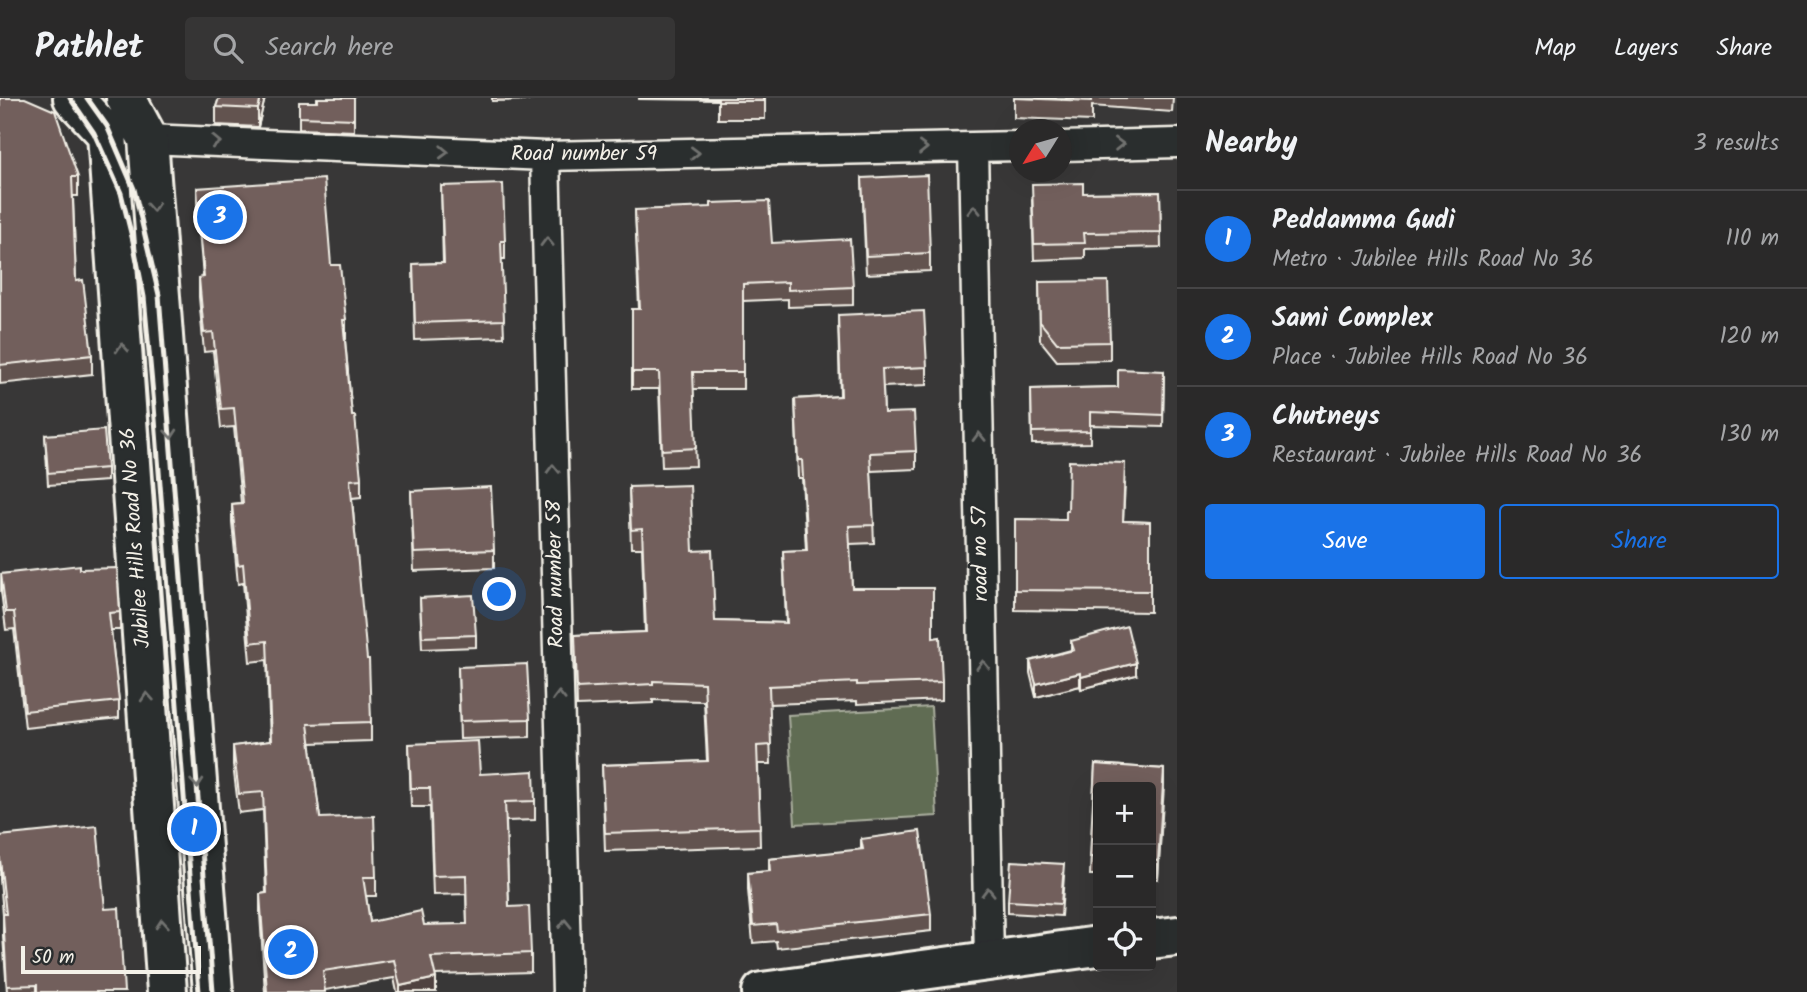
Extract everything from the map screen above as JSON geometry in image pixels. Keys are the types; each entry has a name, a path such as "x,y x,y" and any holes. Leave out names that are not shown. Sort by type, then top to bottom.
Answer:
{"main road":[{"name":"Jubilee Hills Road No 36","path":"73,98 107,134 167,992"},
{"name":"Jubilee Hills Road No 36","path":"126,98 148,139 213,992"},
{"path":"145,98 148,139"},
{"path":"125,386 167,381"},
{"path":"1156,938 1177,936"},
{"path":"762,992 1093,947"}],"street":[{"name":"Road number 59","path":"148,139 545,156 1009,146"},
{"path":"1072,146 1177,143"},
{"name":"road no 57","path":"973,147 989,960"},
{"name":"Road number 58","path":"545,156 567,992"}],"green space":[{"path":"931,707 937,816 795,824 788,715"}],"building":[{"path":"0,98 25,98 55,111 78,177 72,177 76,281 83,280 92,355 0,365"},
{"path":"219,98 261,98 258,109 216,107"},
{"path":"318,98 354,98 354,119 299,117 299,102 318,102"},
{"path":"718,98 765,98 765,101 718,101"},
{"path":"1014,98 1092,98 1092,101"},
{"path":"927,175 930,253 866,256 862,178"},
{"path":"324,179 331,265 340,265 352,416 355,416 361,479 350,480 369,659 371,722 308,724 320,818 374,816 376,877 363,877 370,922 421,911 424,925 467,924 466,875 433,876 430,788 411,788 409,744 478,741 480,774 534,771 535,801 505,802 509,907 529,906 531,953 431,957 436,978 400,986 394,960 323,971 325,992 267,992 260,894 267,893 263,792 239,794 233,746 271,741 267,641 250,643 243,564 238,565 232,504 243,503 234,408 221,409 213,332 204,333 199,278 204,277 197,188"},
{"path":"1083,183 1083,193 1160,192 1161,232 1084,233 1085,243 1034,244 1032,184"},
{"path":"503,184 505,241 501,241 504,320 415,323 413,264 444,263 441,186"},
{"path":"769,201 772,243 850,239 853,287 788,290 788,282 743,284 743,372 693,372 696,448 662,450 659,372 632,372 632,309 640,309 635,210"},
{"path":"1108,281 1110,342 1057,343 1040,322 1039,282"},
{"path":"924,311 927,367 882,369 884,413 914,412 916,451 870,453 874,525 849,526 852,588 933,588 933,638 940,637 942,682 769,686 771,745 757,746 760,828 605,833 602,765 708,761 704,683 653,681 653,684 577,688 575,635 646,632 642,529 631,530 629,487 690,485 693,551 712,550 715,621 787,623 783,551 807,550 802,460 798,460 795,399 841,396 838,315"},
{"path":"1118,369 1164,371 1163,415 1090,412 1090,431 1032,432 1031,389 1118,387"},
{"path":"104,430 107,468 48,473 45,435"},
{"path":"1069,461 1125,463 1123,521 1150,522 1150,591 1015,590 1015,519 1066,520"},
{"path":"491,487 494,550 414,553 411,491"},
{"path":"80,565 80,569 117,568 120,612 109,613 119,701 25,711 14,612 6,612 1,574"},
{"path":"473,595 476,635 422,637 420,598"},
{"path":"1127,626 1136,663 1081,677 1080,673 1036,684 1030,661 1074,650 1071,641"},
{"path":"527,664 530,719 460,721 458,667"},
{"path":"1095,764 1164,769 1158,861 1156,782 1094,782"},
{"path":"1093,801 1093,857 1090,857"},
{"path":"97,826 105,909 119,908 124,992 37,992 37,985 7,986 3,914 6,914 0,836"},
{"path":"920,831 931,914 777,931 776,924 753,926 748,873 770,871 769,859 863,849 861,839"},
{"path":"1011,861 1064,864 1061,904 1008,901"}],"railway":[{"path":"70,98 94,133 121,193 144,297 199,992"},
{"path":"87,98 107,126 134,189 159,295 213,992"}],"place":[{"name":"Chutneys","path":"220,217"},
{"name":"Peddamma Gudi","path":"194,829"},
{"name":"Sami Complex","path":"291,952"}]}
